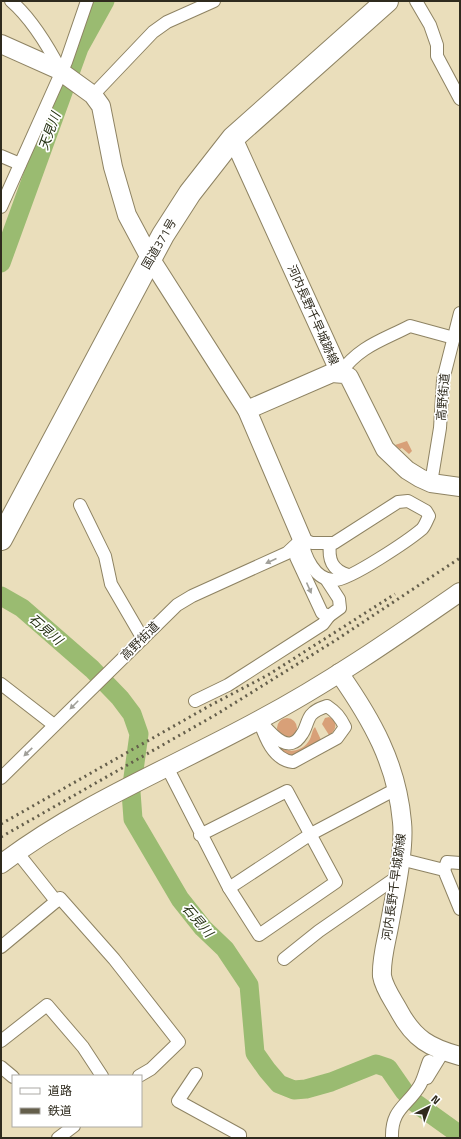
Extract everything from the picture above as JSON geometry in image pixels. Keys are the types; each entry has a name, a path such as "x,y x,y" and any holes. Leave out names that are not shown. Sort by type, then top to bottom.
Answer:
{"highway":[{"name":"国道371号","path":"1,539 150,258 190,193 233,138 387,1"}],"street":[{"path":"10,1 36,30 62,72"},
{"path":"2,203 62,72 87,1"},
{"path":"89,92 153,32 167,22 214,1"},
{"path":"416,1 430,25 437,45 438,56 460,98"},
{"path":"1,44 62,72 89,92 101,106 105,119 113,167 127,215 150,258 247,410 302,539 303,548 316,572 326,579 339,600 340,608 328,616 323,624 228,684 195,701"},
{"name":"河内長野千早城跡線","path":"233,138 340,373 349,377 385,449 409,471 431,483 460,487"},
{"path":"1,156 20,164"},
{"name":"高野街道","path":"431,483 440,428 442,380 460,313"},
{"path":"247,410 332,373 340,373 351,358 363,350 410,326 454,338"},
{"path":"302,539 312,543 334,543 398,502 408,501 426,511 429,516 423,528 396,547 348,575 337,580 326,579"},
{"path":"80,505 106,556 111,584 142,638"},
{"path":"302,539 296,557 322,613 328,616"},
{"name":"高野街道","path":"1,778 177,605 192,596 287,554 302,539"},
{"path":"330,543 329,551 332,563 338,572 348,575"},
{"path":"1,864 81,811 259,720 339,673 460,592"},
{"name":"河内長野千早城跡線","path":"339,673 364,711 385,750 398,788 403,824 400,859 383,956 382,975 384,985 403,1018 415,1033 429,1046 444,1056"},
{"path":"1,684 54,725"},
{"path":"327,706 335,711 345,728 337,738 292,762 284,761 272,749 259,720 276,740 286,744 295,742 301,736 310,716 316,710 327,706"},
{"path":"167,767 200,835 228,888 259,935 336,882 287,791 200,835"},
{"path":"228,888 311,834 398,788"},
{"path":"17,852 56,901"},
{"path":"400,859 444,870 449,879 460,909"},
{"path":"444,870 447,862 460,863"},
{"path":"284,959 319,931 397,877"},
{"path":"1,948 60,898 114,959 179,1042 151,1069 141,1075"},
{"path":"1,1041 47,1005 83,1047 101,1075"},
{"path":"421,1084 429,1077 444,1056"},
{"path":"392,1138 392,1125 400,1108 444,1056"},
{"path":"1,1067 12,1076"},
{"path":"196,1074 178,1101 240,1135 240,1138"},
{"path":"60,1134 72,1127"}],"shaded area":[{"path":"407,441 412,451 409,454 402,448 400,449 395,445"},
{"path":"329,717 334,721 335,728 329,735 322,724 325,718"},
{"path":"287,718 294,721 297,728 294,735 287,738 280,735 277,728 280,721"},
{"path":"315,727 322,742 296,757 286,755 277,746 291,751 304,747 310,739"}],"waterway":[{"name":"天見川","path":"1,263 79,48 105,1"},
{"name":"石見川","path":"1,596 22,608 92,669 120,698 132,714 139,734 131,792 133,819 180,899 203,928 225,949 249,985 255,1053 267,1070 279,1084 294,1090 306,1089 331,1082 376,1064 388,1068 404,1091 414,1102 460,1135"}],"railway":[{"path":"1,837 217,714 336,640 460,558"},
{"path":"1,824 211,705 268,675 395,594"}]}
